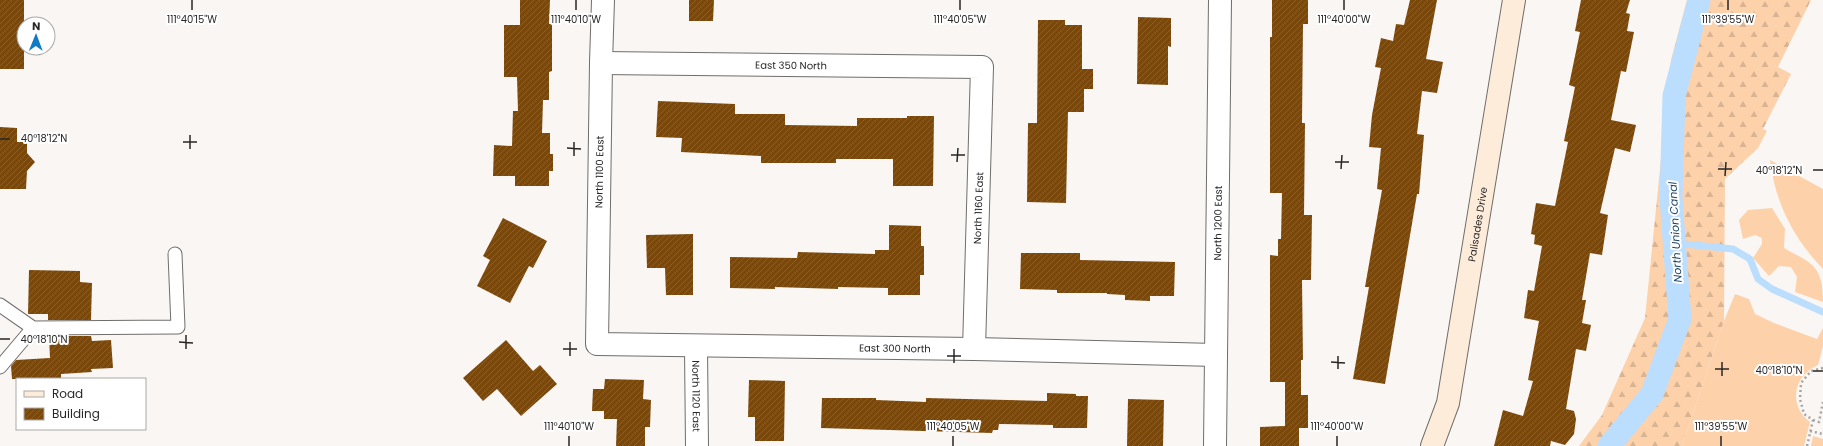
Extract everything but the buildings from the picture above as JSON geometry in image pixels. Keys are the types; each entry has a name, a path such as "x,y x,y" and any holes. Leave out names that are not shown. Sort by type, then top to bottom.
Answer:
{"street":[{"name":"North 1100 East","path":"597,344 603,0"},
{"name":"North 1200 East","path":"1215,446 1220,0"},
{"name":"Palisades Drive","path":"1432,446 1448,403 1514,0"},
{"name":"East 350 North","path":"601,63 982,67"},
{"name":"North 1160 East","path":"974,349 982,67"},
{"name":"East 300 North","path":"597,344 696,347 974,349 1216,355"},
{"name":"North 1120 East","path":"696,347 697,446"}],"lane":[{"path":"0,305 33,328 178,327 176,254"},
{"path":"0,367 33,328"}],"path":[{"path":"1823,368 1811,371 1801,383 1800,399 1804,414 1818,422 1823,402"},
{"path":"1807,446 1813,420"},
{"path":"1810,431 1823,434"}],"green space":[{"path":"1687,0 1811,0 1778,67 1791,74 1763,129 1767,131 1758,148 1725,179 1724,321 1682,446 1579,446 1602,415 1645,318 1671,60"},
{"path":"1770,160 1823,189 1823,269 1803,245 1787,219 1776,190"},
{"path":"1772,208 1785,229 1784,248 1808,262 1818,272 1822,287 1823,302 1795,292 1797,277 1791,267 1779,266 1769,276 1753,258 1762,244 1762,238 1755,235 1743,239 1739,220 1748,210"},
{"path":"1735,294 1749,299 1755,314 1774,323 1817,339 1823,328 1823,346 1818,365 1803,376 1796,391 1798,407 1810,422 1804,446 1682,446 1724,321"},
{"path":"1813,436 1823,439 1823,446 1811,446"}],"waterway":[{"name":"North Union Canal","path":"1609,446 1652,394 1680,319 1671,198 1674,96 1699,0"},
{"path":"1675,243 1733,249 1750,259 1758,279 1772,289 1823,312"}]}
